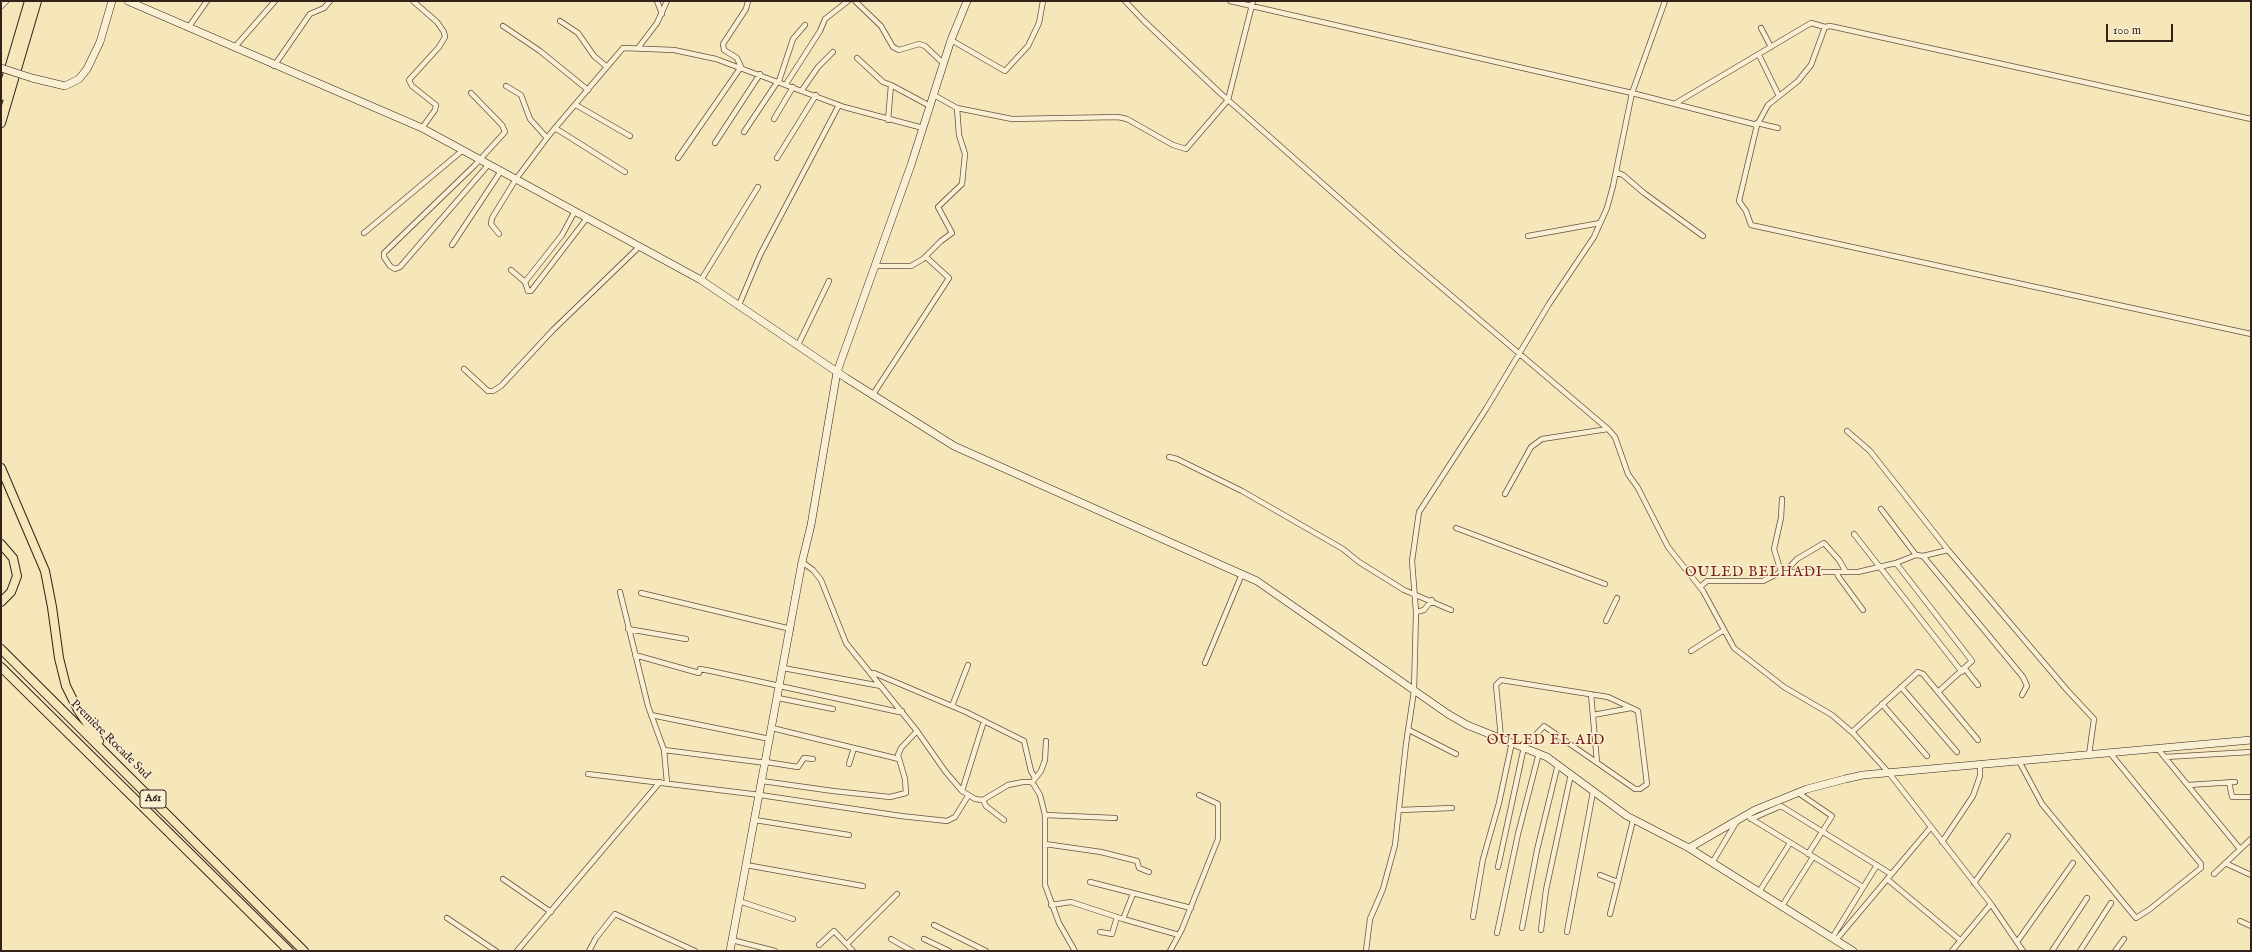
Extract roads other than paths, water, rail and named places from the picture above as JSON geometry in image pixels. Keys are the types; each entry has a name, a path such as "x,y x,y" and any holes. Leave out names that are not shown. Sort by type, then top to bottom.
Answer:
{"highway":[{"path":"1,96 29,1"},
{"path":"1,123 36,1"},
{"path":"1,468 44,571 52,606 59,658 66,686 84,721 115,762"},
{"path":"1,544 13,558 17,576 11,592 1,602"},
{"name":"Première Rocade Sud","path":"1,649 304,951"},
{"name":"Première Rocade Sud","path":"1,668 289,951"},
{"path":"1,671 11,677"}],"street":[{"path":"1,5 5,1"},
{"path":"1,68 32,78 65,86 79,79 87,69 100,42 112,1"},
{"path":"128,1 139,3 188,28 274,66 422,128 701,280 872,396 958,449 1242,574 1273,590 1414,691 1456,719 1539,753 1558,764 1593,792 1633,820 1689,848 1852,951"},
{"path":"188,28 207,1"},
{"path":"234,48 275,1"},
{"path":"274,66 310,14 324,8 330,1"},
{"path":"413,1 437,22 444,32 445,37 439,47 409,80 412,86 436,105 435,110 422,128"},
{"path":"657,1 662,14"},
{"path":"638,48 662,14 667,1"},
{"path":"741,67 737,58 724,50 723,44 746,9 748,1"},
{"path":"786,84 826,19 848,1"},
{"path":"855,1 882,26 893,46 899,50 919,44 925,46 944,64"},
{"path":"730,951 791,629 802,562 811,525 837,372 923,128 952,40 967,1"},
{"path":"952,40 1005,71 1028,46 1039,23 1043,1"},
{"path":"1125,1 1144,22 1228,100 1401,253 1518,354 1556,383 1608,429 1615,437 1628,474 1638,488 1668,547 1700,587 1734,648 1784,687 1832,715 1852,732 1889,773 1991,904 2023,951"},
{"path":"1230,1 1252,3 1778,128"},
{"path":"1366,951 1370,919 1383,889 1395,845 1400,810 1414,691 1416,612 1412,561 1419,512 1483,415 1518,354 1549,304 1582,256 1600,223 1607,208 1616,172 1632,93 1665,1"},
{"path":"934,96 957,108 1012,119 1118,117 1127,119 1173,145 1186,149 1228,100 1252,3"},
{"path":"560,20 578,33 594,56 606,67"},
{"path":"1676,104 1811,23 2251,119"},
{"path":"744,132 778,81 794,39 805,25"},
{"path":"503,26 540,51 588,90"},
{"path":"1825,27 1811,65 1798,81 1768,105 1757,124 1739,202 1746,211 1751,225 2251,334"},
{"path":"1760,28 1771,47"},
{"path":"499,234 491,224 492,218 516,179 555,128 623,48 691,53 741,67 839,105 888,120 923,128"},
{"path":"802,90 818,67 833,52"},
{"path":"1758,55 1779,96"},
{"path":"857,58 883,82 930,106"},
{"path":"678,158 741,67"},
{"path":"715,143 760,74"},
{"path":"888,120 890,85"},
{"path":"506,86 521,94 530,119 547,138"},
{"path":"774,119 793,87"},
{"path":"471,93 502,125 504,132 480,160 384,253 384,257 390,266 395,269 400,267 489,164"},
{"path":"777,158 816,95"},
{"path":"576,105 630,136"},
{"path":"739,305 760,255 839,105"},
{"path":"874,266 911,266 926,257 941,241 952,233 938,207 962,184 965,154 959,135 957,108"},
{"path":"555,128 625,172"},
{"path":"364,233 462,150"},
{"path":"452,245 501,171"},
{"path":"1616,172 1623,175 1644,194 1703,236"},
{"path":"701,280 758,187"},
{"path":"525,282 562,235 575,211"},
{"path":"511,270 525,282 528,291 531,291 587,218"},
{"path":"1528,236 1581,225 1600,223"},
{"path":"464,369 488,391 493,391 501,386 548,334 640,246"},
{"path":"872,396 949,278 926,257"},
{"path":"798,346 829,281"},
{"path":"1504,494 1531,448 1542,439 1608,429"},
{"path":"1847,431 1870,451 1948,550 2067,690 2094,719 2089,755"},
{"path":"1169,458 1177,459 1242,492 1343,549 1359,562 1404,590 1432,600 1451,610"},
{"path":"1782,499 1781,518 1774,549 1783,572"},
{"path":"1881,509 1916,555"},
{"path":"1456,528 1605,584"},
{"path":"1854,534 1963,670 1978,685"},
{"path":"1700,587 1707,581 1763,581 1783,572 1797,559 1824,543 1839,560 1846,572"},
{"path":"1783,572 1846,572 1879,567 1896,563 1916,555 1923,556 1948,550"},
{"path":"1923,556 2023,677 2027,686 2022,696"},
{"path":"802,562 813,570 821,580 841,636 902,711 945,771 968,796 983,800 1008,785 1031,782 1041,771 1045,760 1046,741"},
{"path":"1896,563 1972,661 1938,692"},
{"path":"1837,572 1842,582 1863,610"},
{"path":"1204,663 1242,574"},
{"path":"620,592 628,629 651,715 664,750 667,783"},
{"path":"641,593 791,629"},
{"path":"1606,621 1617,598"},
{"path":"1416,612 1424,610 1432,600"},
{"path":"628,629 686,639"},
{"path":"1691,650 1724,630"},
{"path":"635,655 699,673 700,670 780,685 847,702 902,711"},
{"path":"952,706 968,665"},
{"path":"783,668 881,686"},
{"path":"1852,732 1918,672 1923,674 1978,740"},
{"path":"871,674 874,673 984,720 1024,741 1031,771 1035,778"},
{"path":"1498,867 1524,747 1544,726 1635,790 1640,789 1646,784 1638,711 1608,697 1500,680 1496,685 1501,738"},
{"path":"1901,687 1957,752"},
{"path":"1591,694 1597,762"},
{"path":"778,698 833,709"},
{"path":"1882,704 1927,756"},
{"path":"1593,715 1632,708"},
{"path":"651,715 770,739"},
{"path":"962,791 984,720"},
{"path":"772,728 899,760"},
{"path":"1409,730 1456,754"},
{"path":"762,781 890,797 906,793 905,779 899,760 901,748 917,731"},
{"path":"1689,848 1745,817 1797,792 1845,779 1889,773 2251,740"},
{"path":"1473,917 1483,859 1499,803 1512,742"},
{"path":"849,764 854,748"},
{"path":"2158,749 2240,849"},
{"path":"664,750 798,767 804,758 813,759"},
{"path":"2165,757 2251,752"},
{"path":"1497,933 1518,834 1539,753"},
{"path":"2019,761 2042,804 2136,918 2150,909 2201,868 2201,864 2110,753"},
{"path":"1522,928 1537,850 1558,764"},
{"path":"1942,842 1973,796 1980,776 1980,765"},
{"path":"588,774 760,795 901,816 947,821 955,817 968,796"},
{"path":"1542,930 1546,890 1571,774"},
{"path":"517,951 660,782"},
{"path":"1031,782 1040,795 1045,815 1045,885 1052,905 1074,951"},
{"path":"2229,782 2232,798 2251,797"},
{"path":"2188,785 2235,782"},
{"path":"1567,932 1593,792"},
{"path":"1782,906 1831,818 1832,813 1797,792"},
{"path":"1170,951 1191,908 1218,839 1218,804 1199,795"},
{"path":"983,800 986,806 1004,820"},
{"path":"1712,863 1745,817 1781,806 1891,874"},
{"path":"1400,810 1452,808"},
{"path":"1045,815 1115,818"},
{"path":"1745,817 1863,887"},
{"path":"755,820 849,835"},
{"path":"1610,914 1633,820"},
{"path":"1834,939 1931,827"},
{"path":"1974,883 2008,836"},
{"path":"2214,874 2251,839"},
{"path":"1759,892 1790,843"},
{"path":"1045,844 1101,852 1138,861 1139,868 1149,872"},
{"path":"2017,942 2072,863"},
{"path":"2225,863 2251,875"},
{"path":"746,865 864,886"},
{"path":"1834,939 1876,865"},
{"path":"1600,875 1618,882"},
{"path":"503,879 551,912"},
{"path":"1887,879 1960,940"},
{"path":"1090,882 1191,908"},
{"path":"847,944 896,894"},
{"path":"1123,919 1133,894"},
{"path":"2052,951 2087,898"},
{"path":"740,901 793,919"},
{"path":"1052,905 1071,902 1179,935"},
{"path":"1952,951 1991,904"},
{"path":"2080,951 2111,904"},
{"path":"589,951 603,927 615,914 695,951"},
{"path":"1100,932 1112,934 1117,917"},
{"path":"447,918 496,951"},
{"path":"2240,921 2251,926"},
{"path":"934,925 986,951"},
{"path":"819,945 834,931 853,951"},
{"path":"891,938 912,951"},
{"path":"924,939 949,951"},
{"path":"2115,951 2124,939"},
{"path":"732,940 775,951"}],"district":[{"name":"OULED BELHADI","path":"1754,573"},
{"name":"OULED EL AID","path":"1546,741"}]}
